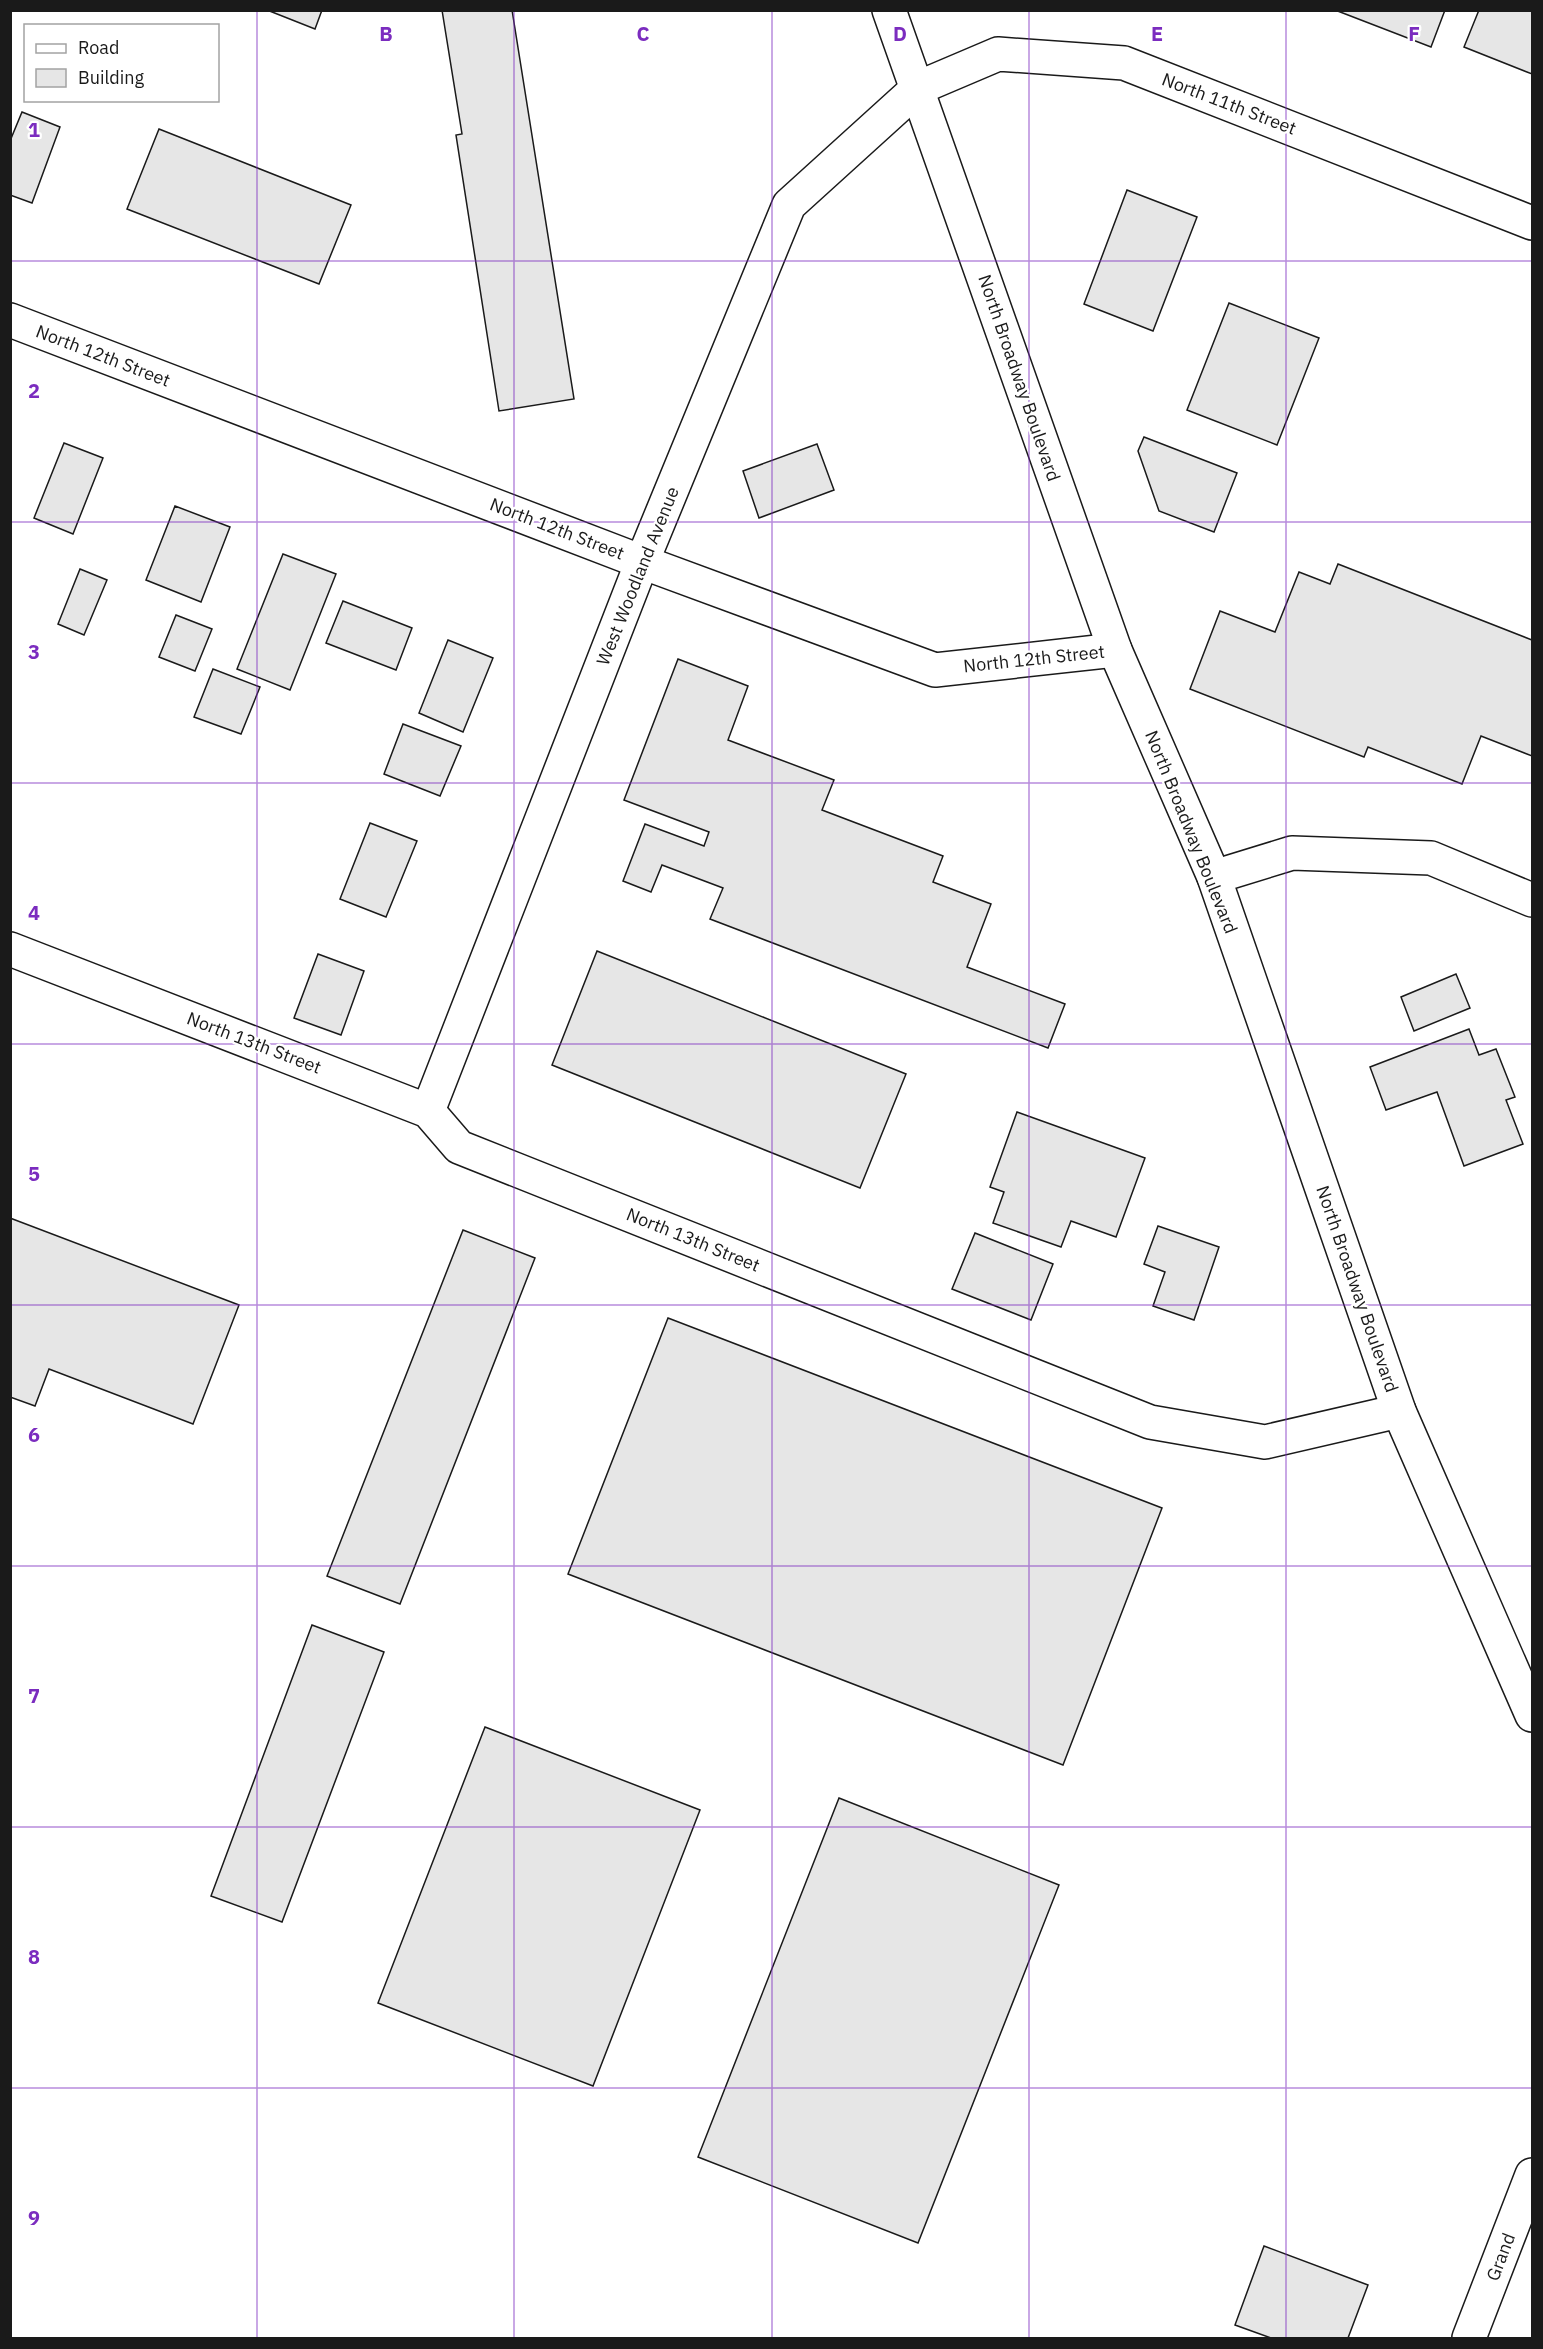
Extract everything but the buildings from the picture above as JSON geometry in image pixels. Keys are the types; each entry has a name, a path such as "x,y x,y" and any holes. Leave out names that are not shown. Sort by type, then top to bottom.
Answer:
{"street":[{"name":"North Broadway Boulevard","path":"889,10 1115,650 1214,877 1399,1411 1533,1715"},
{"name":"North 11th Street","path":"918,88 998,54 1124,63 1533,223"},
{"name":"West Woodland Avenue","path":"428,1111 642,562 789,205 918,88"},
{"name":"North 12th Street","path":"10,320 642,562 935,670 1115,650"},
{"path":"1214,877 1292,853 1431,858 1533,900"},
{"name":"North 13th Street","path":"10,949 428,1111 459,1147 1150,1422 1265,1442 1399,1411"},
{"name":"Grand","path":"1469,2338 1533,2175"}]}
